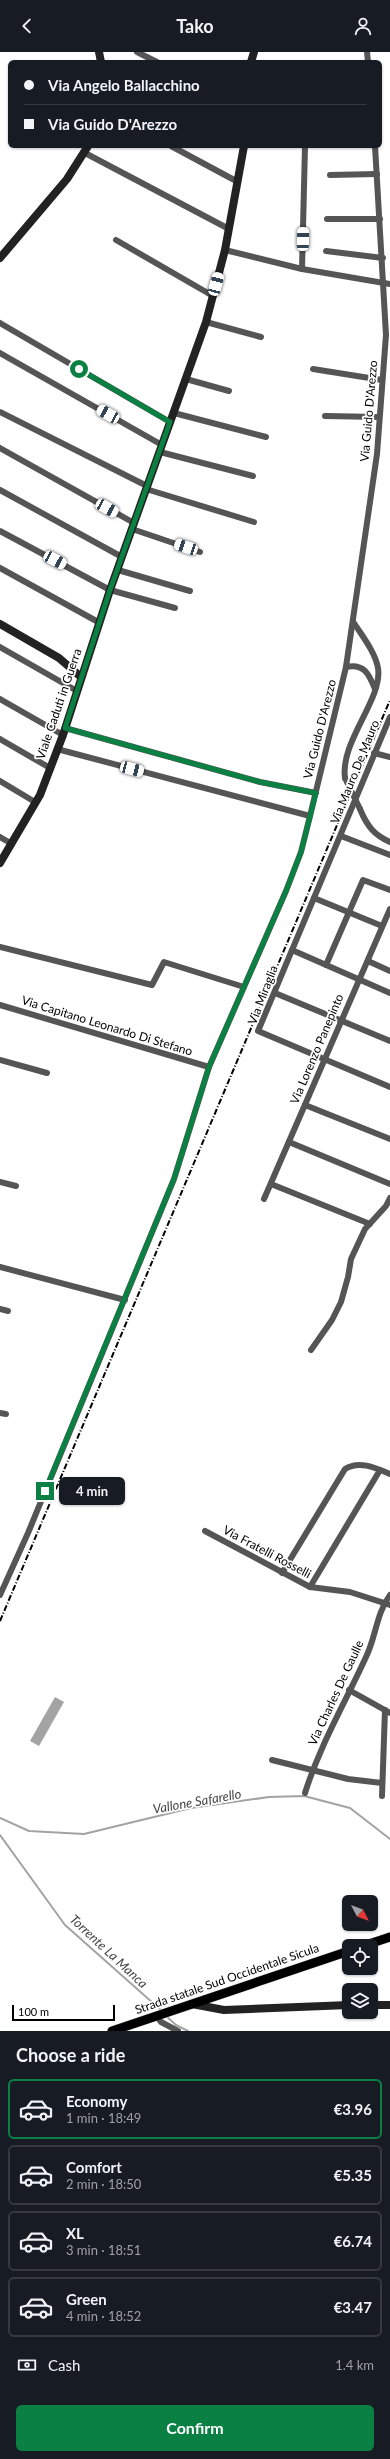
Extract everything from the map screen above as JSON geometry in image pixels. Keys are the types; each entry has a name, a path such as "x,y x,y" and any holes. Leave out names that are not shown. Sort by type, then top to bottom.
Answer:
{"main road":[{"path":"378,1941 390,1937"},
{"name":"Strada statale Sud Occidentale Sicula","path":"112,2031 189,2003 342,1953"}],"street":[{"path":"137,52 153,60"},
{"path":"175,148 238,182"},
{"name":"Viale Caduti in Guerra","path":"0,863 36,802 58,749 110,590 206,322 225,250 244,148"},
{"path":"302,269 305,148"},
{"name":"Via Guido D'Arezzo","path":"0,1595 125,1300 174,1179 209,1067 293,871 316,793 346,667 354,623 366,522 377,454 388,310 375,148"},
{"path":"0,258 68,179 87,149 229,229"},
{"path":"330,175 377,174"},
{"path":"327,218 380,218"},
{"path":"116,240 213,296"},
{"path":"225,250 302,269 387,284"},
{"path":"326,251 383,258"},
{"path":"206,322 261,337"},
{"path":"0,323 170,422"},
{"path":"0,353 161,448 253,476"},
{"path":"313,369 382,380"},
{"path":"186,379 229,391"},
{"path":"0,412 146,488 254,522"},
{"path":"174,412 266,437"},
{"path":"325,416 379,417"},
{"path":"0,448 133,526 200,552"},
{"path":"0,490 122,557"},
{"path":"0,531 110,590 176,608"},
{"path":"0,568 100,623"},
{"path":"118,570 190,591"},
{"path":"354,623 376,660 379,675 375,689 348,751 344,768 345,778 370,829 379,837 390,842"},
{"path":"0,624 59,658 81,677"},
{"path":"0,647 77,691"},
{"path":"346,667 359,666 363,668 370,675 375,689"},
{"path":"0,699 64,732 260,782 316,793"},
{"name":"Via Mauro De Mauro","path":"341,836 390,717"},
{"path":"0,739 50,768"},
{"path":"58,749 310,816"},
{"path":"374,753 390,757"},
{"path":"0,781 36,802"},
{"path":"341,836 390,855"},
{"name":"Via Miraglia","path":"341,836 258,1031 390,1087"},
{"path":"0,837 12,844"},
{"path":"326,965 362,880 390,890"},
{"path":"314,898 382,926"},
{"name":"Via Lorenzo Panepinto","path":"264,1199 340,1020 360,980 390,909"},
{"path":"0,947 152,985 164,962 244,987"},
{"path":"292,950 390,993"},
{"path":"368,961 390,971"},
{"path":"274,993 390,1042"},
{"name":"Via Capitano Leonardo Di Stefano","path":"0,1005 209,1067"},
{"path":"0,1060 47,1073"},
{"path":"305,1105 390,1140"},
{"path":"289,1142 390,1184"},
{"path":"0,1182 16,1186"},
{"path":"271,1184 370,1224"},
{"path":"310,1350 332,1320 340,1302 348,1277 351,1259 370,1224 386,1206 390,1198"},
{"path":"0,1267 125,1300"},
{"path":"0,1309 8,1311"},
{"path":"282,1573 345,1469 352,1465 358,1465 390,1474"},
{"path":"310,1587 380,1470"},
{"name":"Via Fratelli Rosselli","path":"205,1531 310,1587 350,1592 387,1604"},
{"name":"Via Charles De Gaulle","path":"305,1793 312,1769 349,1690 366,1658 390,1595"},
{"path":"349,1690 388,1712 383,1764 382,1796"},
{"path":"272,1760 348,1779 382,1783"},
{"path":"383,1764 390,1763"},
{"path":"189,2003 224,2010 342,2005"},
{"path":"378,2005 390,2005"},
{"path":"160,2013 161,2022 178,2031"}],"shaded area":[{"path":"55,1697 64,1702 39,1746 30,1741"}],"waterway":[{"name":"Vallone Safarello","path":"0,1818 29,1831 84,1834 191,1808 269,1797 304,1796 350,1808 390,1839"},
{"name":"Torrente La Manca","path":"0,1835 65,1925 162,2011"},
{"name":"Torrente La Manca","path":"166,2016 176,2025 188,2031"}],"railway":[{"path":"0,1621 390,700"}],"route":[{"path":"45,1491 174,1179 209,1067 286,891 301,852 316,793 260,782 65,728 110,590 170,422 79,369"}]}
